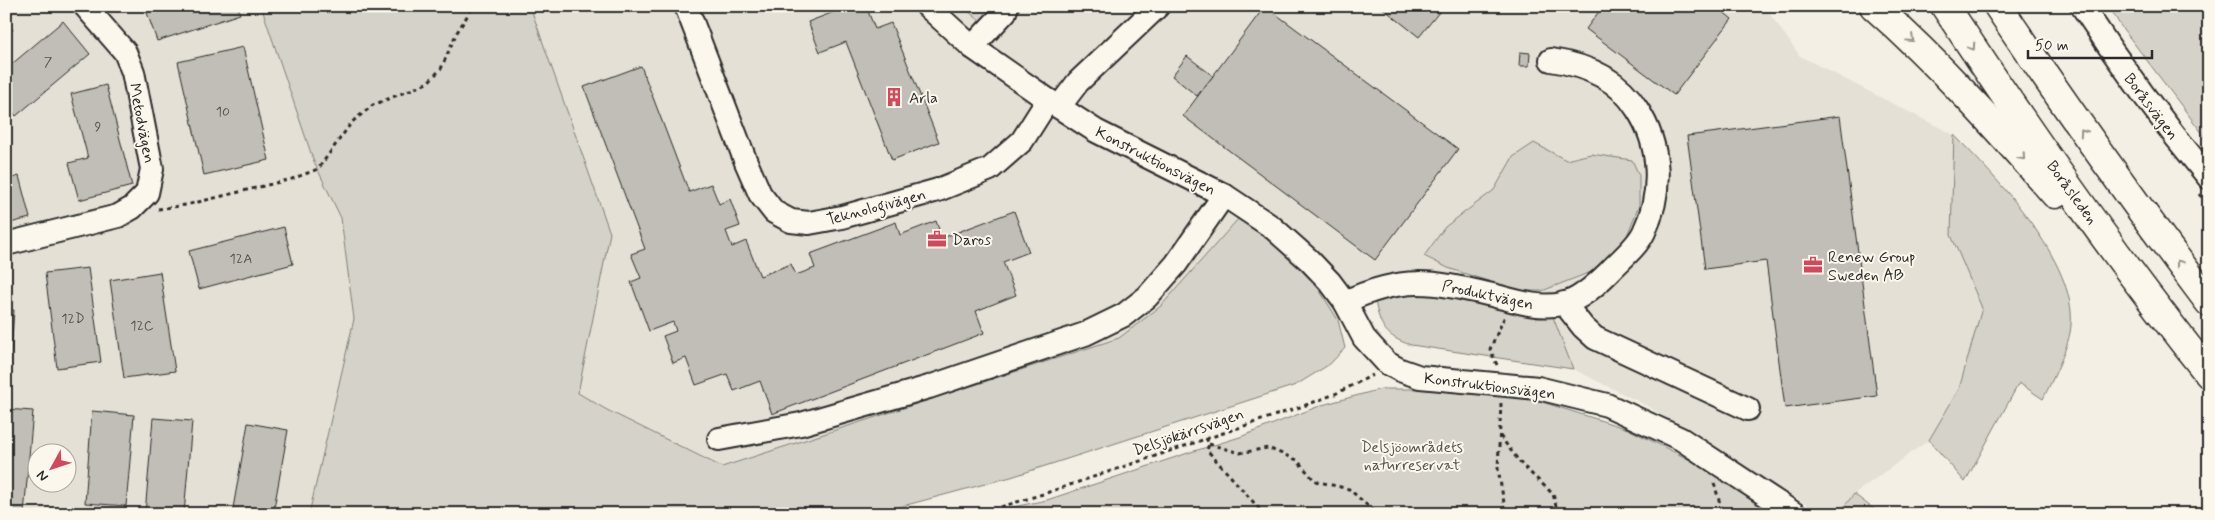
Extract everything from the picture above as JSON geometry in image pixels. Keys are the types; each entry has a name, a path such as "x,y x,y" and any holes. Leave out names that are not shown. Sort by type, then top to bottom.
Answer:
{"highway":[{"path":"1874,6 1921,48 1988,117 2179,336"},
{"name":"Boråsleden","path":"1945,6 2013,108 2179,336 2209,374"},
{"path":"1998,6 2049,83 2129,196 2209,302"}],"street":[{"name":"Metodvägen","path":"6,244 118,216 132,208 147,194 152,169 133,72 125,52 86,6"},
{"name":"Teknologivägen","path":"686,6 760,194 774,212 791,221 809,223 842,217 938,190 990,169 1022,141 1054,104 1158,6"},
{"name":"Konstruktionsvägen","path":"927,6 972,47 1096,131 1224,195 1272,227 1330,282 1345,302 1364,338 1387,363 1420,377 1538,388 1607,405 1681,439 1794,514"},
{"path":"972,47 1005,12 1007,6"},
{"name":"Boråsvägen","path":"2082,6 2168,129 2209,178"},
{"name":"Produktvägen","path":"1345,302 1380,287 1421,282 1468,290 1532,305 1564,304 1579,296 1603,278 1644,233 1655,200 1655,147 1648,125 1634,104 1615,84 1597,72 1575,64 1551,60"},
{"path":"719,438 801,424 929,387 1085,334 1116,319 1147,297 1176,264 1224,195"},
{"path":"1564,304 1595,338 1748,409"}],"path":[{"path":"157,210 186,205 292,179 318,168 352,122 373,105 427,83 441,69 456,34 472,8 476,6"},
{"name":"Delsjökärrsvägen","path":"978,514 1043,494 1335,394 1378,372 1387,363"},
{"path":"1500,436 1522,465 1553,494 1558,514"},
{"path":"1206,438 1209,444 1207,450 1264,514"},
{"path":"1209,444 1240,453 1268,448 1297,460 1315,481 1349,489 1377,514"}],"shaded area":[{"path":"6,6 261,6 314,162 341,218 354,319 309,514 6,514"},
{"path":"530,6 961,6 981,22 993,6 1764,6 1800,56 1954,135 1951,235 1982,308 1959,389 1929,440 1854,494 1838,514 1822,514 1649,407 1573,369 1553,317 1375,301 1338,320 1318,288 1238,219 1161,306 1119,338 722,467 607,410 578,393 610,233","holes":["1534,144 1566,160 1591,154 1601,268 1542,291 1517,291 1492,282 1445,227 1494,190 1513,157"]}],"green space":[{"path":"261,6 530,6 610,233 578,393 607,410 722,467 1119,338 1161,306 1238,219 1284,250 1318,288 1338,320 1345,348 1330,364 1296,385 1011,477 873,514 309,514 354,319 341,218 314,162"},
{"path":"962,6 993,6 981,22"},
{"path":"2109,6 2209,6 2209,142 2120,25"},
{"path":"1954,135 2011,197 2048,248 2061,275 2069,300 2071,325 2064,352 2043,399 2019,383 1965,482 1929,440 1959,389 1982,308 1951,235"},
{"path":"1534,143 1566,160 1591,154 1632,160 1639,175 1639,205 1625,241 1601,268 1542,291 1518,291 1448,268 1424,256 1445,227 1494,190 1513,157"},
{"path":"1416,288 1456,293 1553,317 1573,369 1411,345 1402,342 1390,334 1382,324 1375,301"},
{"name":"Delsjöområdets naturreservat","path":"1381,389 1449,389 1539,401 1628,429 1700,465 1772,514 979,514 1047,500 1240,437 1322,405"},
{"path":"1854,494 1880,514 1838,514"}],"building":[{"path":"238,6 240,14 157,41 145,7"},
{"name":"Arla","path":"849,6 866,6 875,29 891,23 939,142 892,160 846,42 820,52 808,22"},
{"path":"1265,6 1458,149 1375,260 1183,116"},
{"path":"1380,6 1444,6 1419,37"},
{"path":"1603,6 1716,6 1732,19 1674,95 1586,29"},
{"path":"6,21 13,30 6,35"},
{"path":"63,21 90,54 16,116 6,104 6,69"},
{"path":"243,47 269,160 204,175 178,62"},
{"path":"1520,52 1530,53 1529,66 1519,66"},
{"path":"1187,56 1213,76 1197,96 1172,76"},
{"name":"Daros","path":"641,66 689,192 711,184 719,204 730,199 740,226 726,231 732,247 746,241 760,276 791,264 796,275 815,268 810,254 896,222 900,235 936,221 942,238 1014,211 1029,252 1003,262 1016,295 976,311 984,333 772,414 760,381 734,391 727,374 696,385 686,358 673,363 663,336 676,331 673,322 649,331 631,282 641,278 631,254 645,249 584,87"},
{"path":"106,85 132,186 79,200 69,163 88,158 71,94"},
{"name":"Renew Group Sweden AB","path":"1840,116 1877,396 1785,408 1766,261 1705,269 1687,136"},
{"path":"19,176 30,218 6,224 6,180"},
{"path":"284,227 293,264 199,289 189,251"},
{"path":"88,268 101,362 57,368 45,273"},
{"path":"160,272 175,371 124,378 110,280"},
{"path":"6,310 14,310 10,367 6,367"},
{"path":"6,409 33,411 30,442 28,442 24,514 6,514"},
{"path":"92,411 134,415 126,506 85,503"},
{"path":"153,418 192,421 184,514 145,514"},
{"path":"248,423 288,430 273,514 232,514"},
{"path":"2013,508 2042,514 1968,514 1965,510"}],"place":[{"name":"Arla","path":"894,97"},
{"name":"Daros","path":"937,239"},
{"name":"Renew Group Sweden AB","path":"1813,265"}]}
